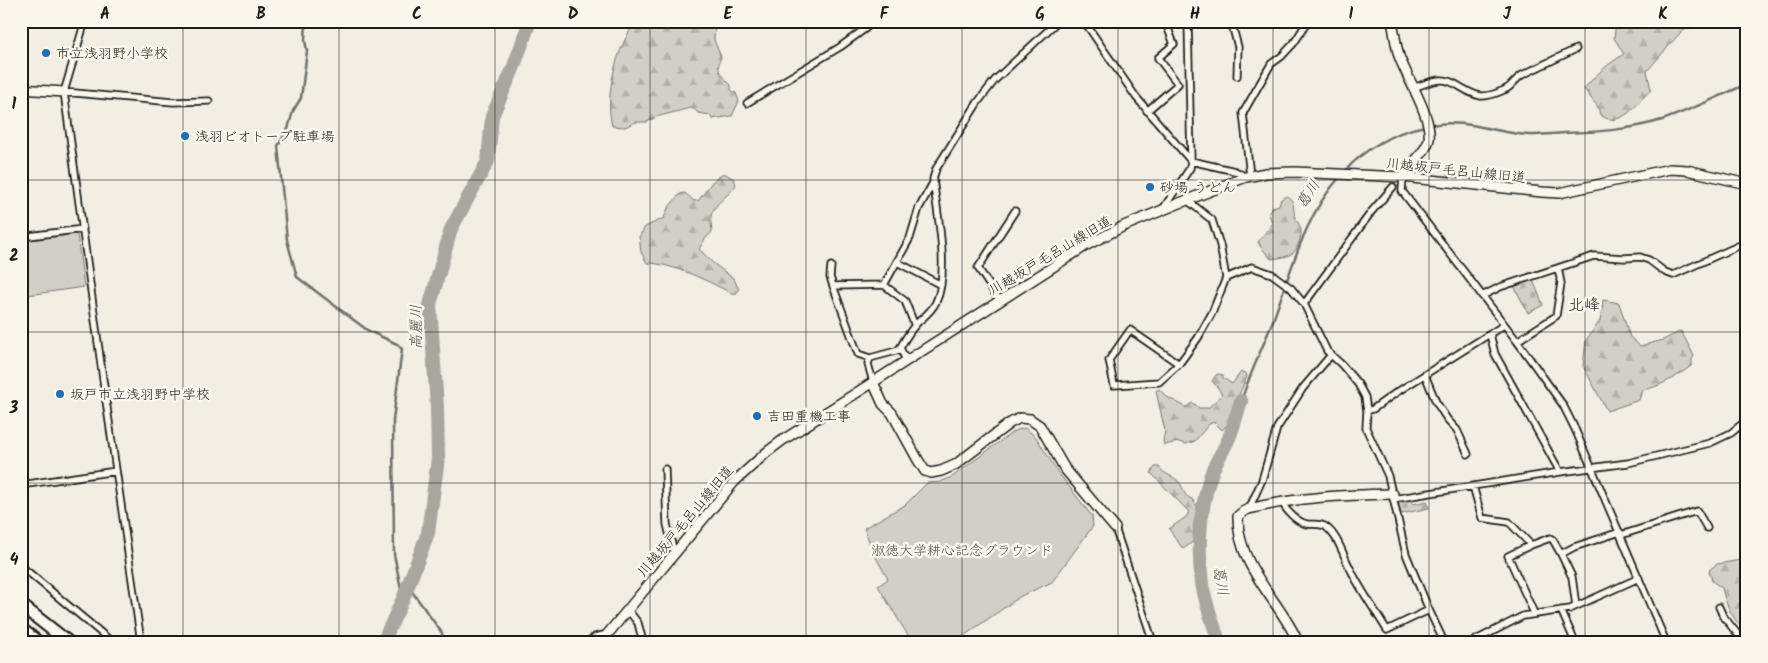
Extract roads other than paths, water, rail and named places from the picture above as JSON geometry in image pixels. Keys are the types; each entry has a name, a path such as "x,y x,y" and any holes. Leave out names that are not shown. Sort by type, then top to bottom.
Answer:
{"highway":[{"path":"21,605 68,642"},
{"path":"21,629 38,642"}],"street":[{"path":"85,21 64,92 141,642"},
{"path":"747,103 840,47 861,33 872,21"},
{"path":"830,266 833,286 858,354 870,358 896,352 915,326 935,304 940,293 942,250 934,181 936,169 978,102 996,80 1058,21"},
{"path":"1084,21 1121,77 1147,111 1180,146 1191,161 1235,171 1248,176 1243,114 1271,64 1282,56 1308,21"},
{"path":"1147,111 1178,84 1158,58 1174,44 1164,21"},
{"path":"1161,211 1190,168 1191,161 1188,22 1223,21"},
{"path":"1231,21 1238,48 1238,76"},
{"path":"1394,21 1393,26 1398,54 1428,122 1429,138 1427,145 1407,168 1403,177 1402,191 1518,341 1563,405 1666,642"},
{"path":"1413,88 1432,81 1442,80 1451,82 1478,97 1488,95 1510,87 1514,80 1522,75 1576,49"},
{"path":"21,89 172,102 209,101"},
{"name":"川越坂戸毛呂山線旧道","path":"602,642 734,482 750,466 789,436 1087,245 1124,226 1187,200 1248,176 1286,172 1403,177 1559,193 1670,169 1687,170 1747,184"},
{"path":"884,286 910,238 919,208 934,181"},
{"path":"1304,304 1372,211 1393,187"},
{"path":"1179,364 1130,330 1109,360 1114,385 1159,382 1179,364 1198,338 1212,313 1226,278 1220,245 1212,220 1187,200"},
{"path":"1000,301 978,268 1015,211"},
{"path":"21,237 83,229"},
{"path":"1482,296 1500,287 1594,256 1640,257 1649,260 1665,272 1673,275 1747,242"},
{"path":"897,262 941,285"},
{"path":"1226,278 1252,267 1272,274 1291,288 1304,304 1327,351 1342,365 1362,391 1367,402 1366,428 1388,476 1406,554 1444,642"},
{"path":"1518,341 1556,316 1561,283 1558,268"},
{"path":"833,286 884,286 905,301 915,326"},
{"path":"1367,411 1504,325"},
{"path":"1490,334 1495,354 1560,472"},
{"path":"900,348 906,360"},
{"path":"1249,510 1262,480 1277,428 1303,388 1331,355"},
{"path":"870,358 868,364 873,382 883,404 892,413 925,471 931,473 941,472 955,465 1010,423 1020,418 1030,419 1040,426 1065,468 1114,528 1153,642"},
{"path":"1425,375 1436,402 1457,430 1468,454"},
{"path":"1298,642 1249,562 1238,527 1238,516 1249,510 1282,502 1324,496 1393,497 1628,463 1702,446 1747,421"},
{"path":"665,469 667,524 674,553"},
{"path":"21,484 116,471"},
{"path":"1473,486 1482,518 1509,522 1531,545"},
{"path":"1282,502 1286,509 1300,522 1320,524 1326,527 1335,537 1351,571 1387,630 1429,610"},
{"path":"1561,554 1574,547 1697,511 1707,528"},
{"path":"1534,613 1508,556 1550,538 1561,554 1572,578 1576,606"},
{"path":"21,566 112,642"},
{"path":"1472,642 1523,616 1576,606 1639,578"},
{"path":"1719,607 1729,624 1744,642"},
{"path":"628,610 638,623 643,642"},
{"path":"1561,610 1575,642"},
{"path":"588,642 608,634"}],"waterway":[{"path":"306,21 305,40 307,51 301,98 293,111 288,129 278,146 287,240 297,277 367,330 397,344 402,349 393,420 394,554 403,599"},
{"name":"高麗川","path":"383,642 403,599 428,533 438,458 437,407 430,305 451,229 488,161 492,116 513,69 530,21"},
{"name":"葛川","path":"1431,125 1456,123 1529,135 1613,130 1662,120 1747,84"},
{"name":"葛川","path":"1344,172 1352,163 1381,142 1402,132 1425,126"},
{"name":"葛川","path":"1241,401 1307,228 1316,210 1339,178"},
{"name":"葛川","path":"1219,642 1202,583 1200,554 1202,511 1213,469 1229,438 1241,401"},
{"path":"408,586 442,633 443,638"}],"place":[{"name":"市立浅羽野小学校","path":"46,53"},
{"name":"浅羽ビオトープ駐車場","path":"185,136"},
{"name":"砂場 うどん","path":"1150,187"},
{"name":"坂戸市立浅羽野中学校","path":"60,394"},
{"name":"吉田重機工事","path":"757,416"}],"district":[{"name":"北峰","path":"1584,304"}],"park label":[{"name":"淑徳大学耕心記念グラウンド","path":"962,550"}]}
